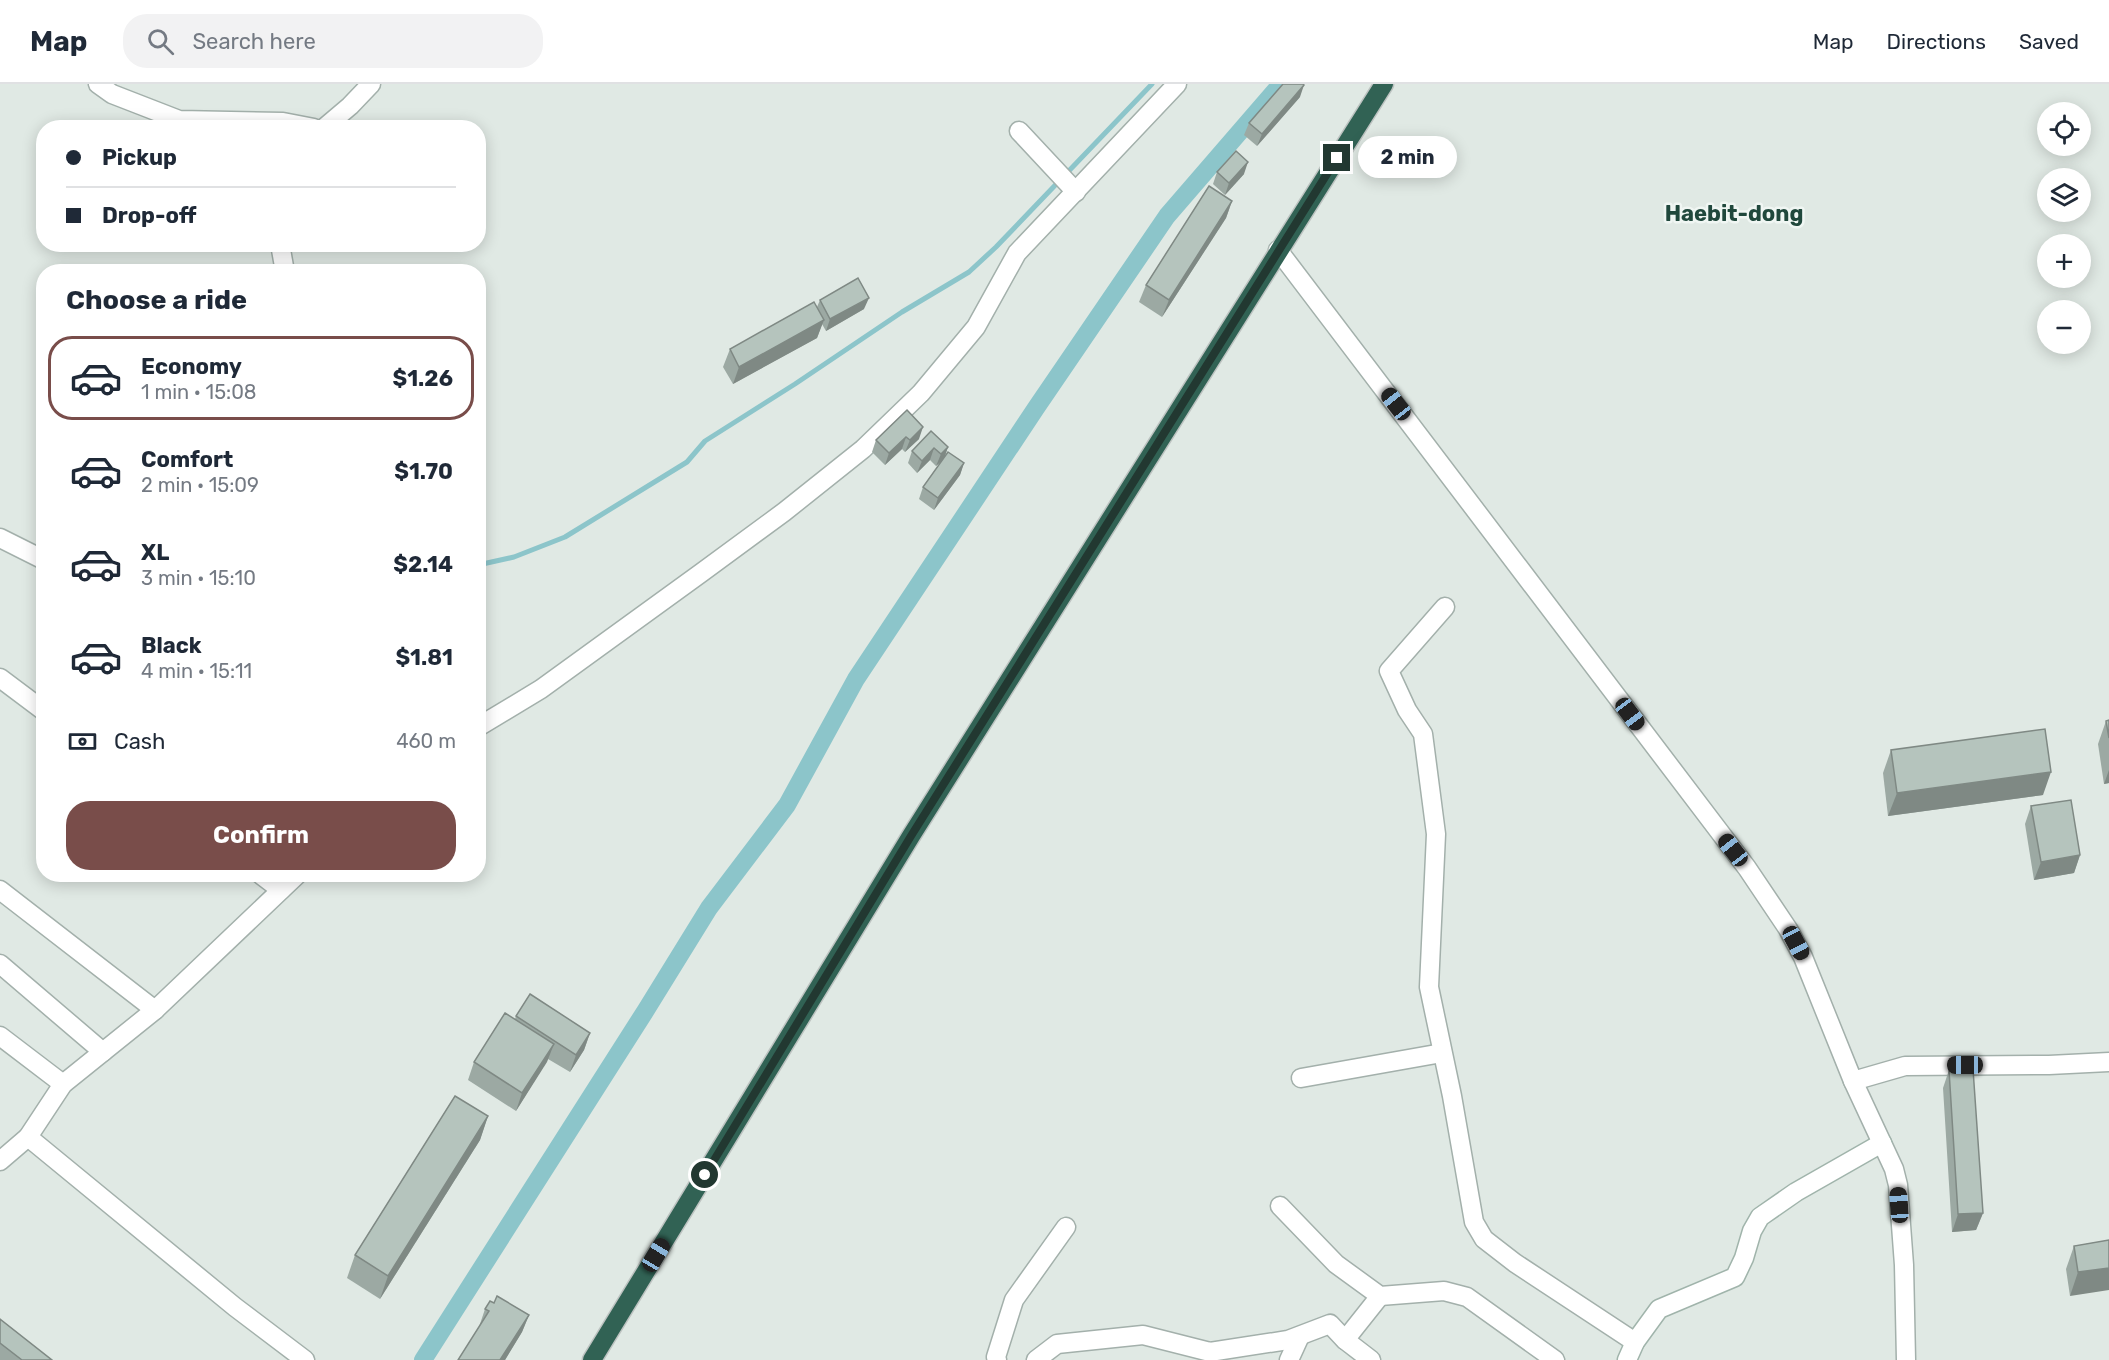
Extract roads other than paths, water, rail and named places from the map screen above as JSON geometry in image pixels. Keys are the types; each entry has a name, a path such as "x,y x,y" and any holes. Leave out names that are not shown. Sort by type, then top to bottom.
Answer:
{"highway":[{"path":"592,1360 905,846 1383,84"}],"street":[{"path":"98,84 112,94 179,120"},
{"path":"333,120 371,84"},
{"path":"486,723 541,689 701,573 784,512 863,449 902,412 976,327 1017,253 1074,189 1177,84"},
{"path":"1019,131 1074,189"},
{"path":"1278,250 1748,868 1803,957 1853,1081 1894,1169 1898,1185 1904,1265 1906,1360"},
{"path":"0,538 36,556"},
{"path":"1445,607 1389,671 1407,710 1423,735 1436,834 1429,987 1452,1096 1474,1222 1484,1239 1515,1263 1635,1342"},
{"path":"0,678 36,705"},
{"path":"270,882 281,890"},
{"path":"0,1161 28,1137 63,1084 155,1010 290,882"},
{"path":"0,890 155,1010"},
{"path":"0,964 103,1052"},
{"path":"0,1036 63,1084"},
{"path":"1301,1078 1442,1053"},
{"path":"1853,1081 1905,1066 2049,1065 2109,1062"},
{"path":"28,1137 235,1307 305,1360"},
{"path":"1627,1360 1635,1342 1659,1309 1735,1277 1744,1258 1752,1231 1760,1217 1796,1192 1882,1143"},
{"path":"1280,1206 1336,1264 1380,1296 1444,1291 1467,1297 1555,1360"},
{"path":"997,1360 1014,1300 1066,1227"},
{"path":"1345,1340 1380,1296"},
{"path":"1036,1360 1057,1344 1143,1335 1210,1352 1288,1340 1329,1324 1371,1360"},
{"path":"1289,1360 1300,1336"}],"waterway":[{"path":"486,563 514,557 565,537 687,462 705,441 902,312 969,272 996,247 1152,84"},
{"path":"423,1360 709,908 787,805 856,679 1036,408 1167,216 1281,84"}],"district":[{"name":"Haebit-dong","path":"1734,213"}]}
